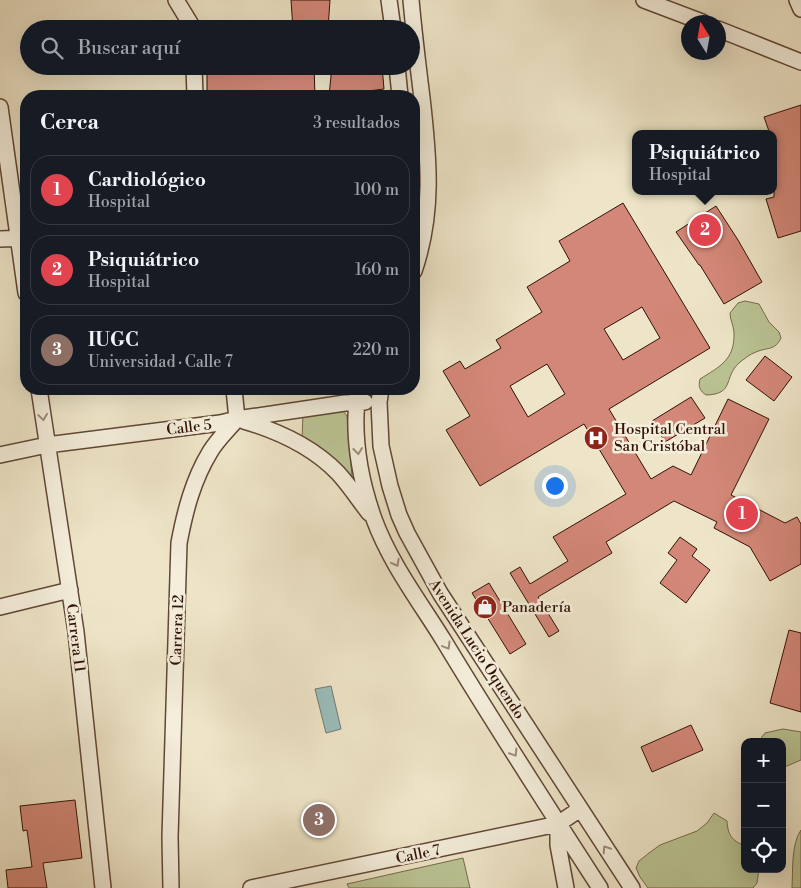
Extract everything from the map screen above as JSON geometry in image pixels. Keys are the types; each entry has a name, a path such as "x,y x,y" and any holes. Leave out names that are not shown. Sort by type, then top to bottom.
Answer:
{"street":[{"path":"176,0 188,20"},
{"path":"389,0 392,20"},
{"path":"411,0 413,20"},
{"path":"644,0 684,15"},
{"path":"797,0 801,9"},
{"path":"726,32 801,62"},
{"path":"194,75 195,90"},
{"path":"398,75 399,90"},
{"path":"419,75 429,170 428,210 420,240"},
{"path":"0,107 20,226"},
{"path":"0,239 20,238"},
{"name":"Carrera 11","path":"40,395 84,691 103,888"},
{"path":"235,395 237,419 265,427 312,452 338,473 375,520"},
{"name":"Calle 5","path":"0,455 47,445 220,423 301,409 357,396 380,395"},
{"name":"Avenida Lucio Oquendo","path":"380,395 381,446 390,486 399,515 417,553 440,593 632,888"},
{"name":"Avenida Lucio Oquendo","path":"357,396 355,430 360,474 375,520 397,565 558,824 600,888"},
{"path":"292,440 285,433 283,423 289,415 301,409"},
{"name":"Carrera 12","path":"170,888 179,543 187,505 198,476 210,451 237,419"},
{"path":"0,607 70,590"},
{"path":"422,605 440,593"},
{"name":"Calle 7","path":"251,888 318,882 558,824 580,809"},
{"path":"558,824 558,845 566,888"}],"green space":[{"path":"745,301 759,304 769,322 779,332 781,338 773,347 760,350 739,363 721,392 706,395 700,388 700,379 719,366 729,356 734,342 730,313 738,303"},
{"path":"342,410 347,416 352,477 302,439 303,413"},
{"path":"783,729 801,732 801,760 786,766 786,738 761,738 765,733"},
{"path":"714,813 727,821 731,836 741,844 741,873 758,873 757,883 753,888 648,888 636,868 639,861 660,845 697,831 707,823"},
{"path":"801,830 801,888 792,888 794,850"},
{"path":"463,858 470,888 349,888 347,884"}],"water":[{"path":"331,686 341,729 326,733 315,689"}],"building":[{"path":"291,0 330,0 329,20 292,20"},
{"path":"207,75 314,75 315,90 207,90"},
{"path":"331,75 383,75 384,89 330,90"},
{"path":"801,105 801,231 778,238 766,199 777,195 777,130 769,130 764,117"},
{"path":"623,203 710,348 609,409 651,479 673,466 691,475 728,399 769,419 731,495 785,523 797,517 801,524 801,564 770,581 750,547 714,528 717,522 674,501 606,542 612,553 538,597 559,631 549,637 510,573 520,567 530,584 568,561 553,537 626,494 584,424 480,486 446,430 470,416 443,371 460,361 465,369 501,348 496,340 542,312 527,287 570,261 559,241","holes":["642,307 660,338 623,360 604,329","547,364 565,394 528,417 510,386"]},
{"path":"716,206 762,282 724,304 700,265 676,232"},
{"path":"765,356 792,377 774,401 746,380"},
{"path":"691,397 705,418 665,442 652,421"},
{"path":"680,537 697,549 692,556 710,570 686,603 660,583 677,560 668,553"},
{"path":"489,583 526,644 510,654 472,593"},
{"path":"789,630 801,633 801,712 770,703"},
{"path":"691,725 703,750 652,772 641,747"},
{"path":"75,800 82,858 43,863 47,888 8,888 6,870 32,867 27,830 23,831 20,806"}],"place":[{"name":"Psiquiátrico","path":"705,230"},
{"name":"Hospital Central San Cristóbal","path":"596,438"},
{"name":"Cardiológico","path":"742,514"},
{"name":"Panadería","path":"485,607"},
{"name":"IUGC","path":"319,820"}]}
